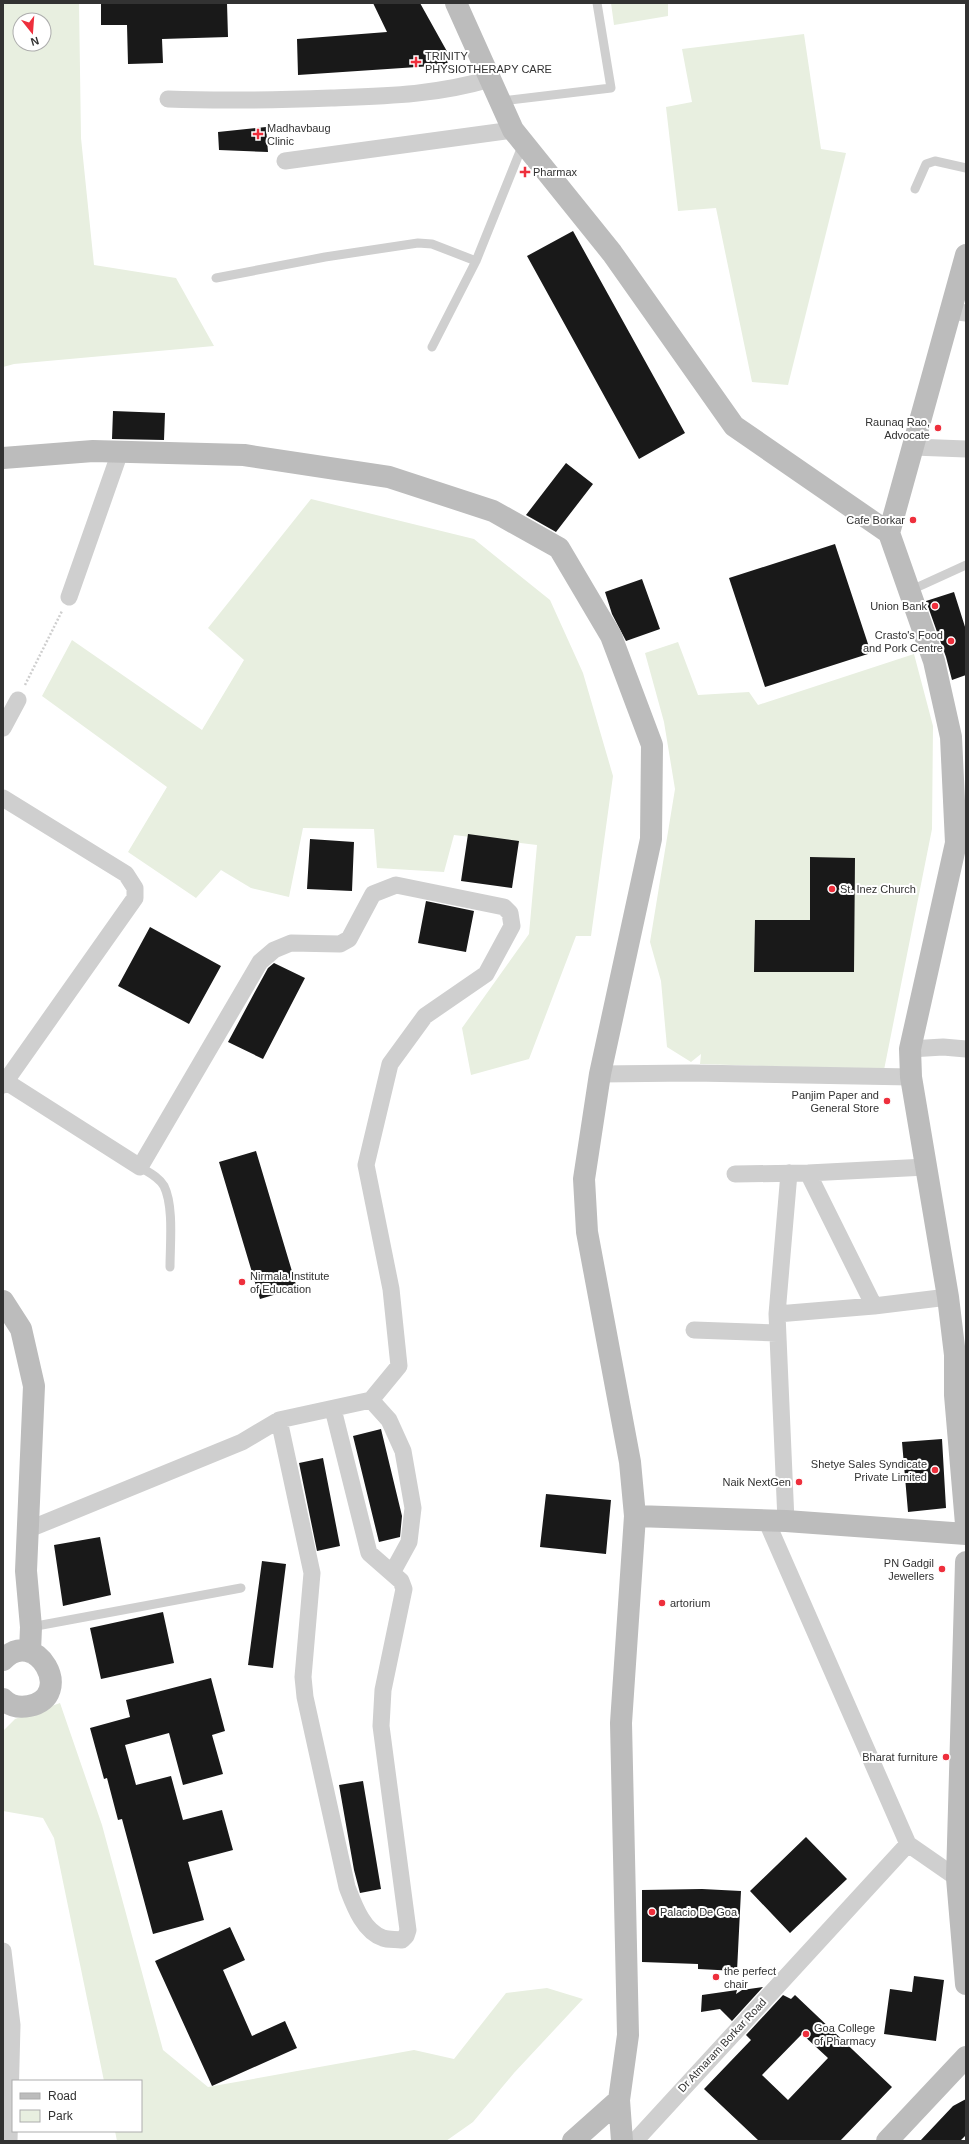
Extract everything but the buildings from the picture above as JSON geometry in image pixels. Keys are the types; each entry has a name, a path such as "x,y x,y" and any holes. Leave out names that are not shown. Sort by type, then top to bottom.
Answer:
{"main road":[{"path":"456,3 500,102 519,136 612,253 734,426 889,533"},
{"path":"966,255 958,312 912,447 889,533 934,661 951,737 961,844 910,1049 911,1076 948,1297 960,1355 956,1395 966,1524"},
{"path":"3,458 93,451 244,454 389,477 493,511 559,548 611,636 652,746 651,839 600,1074 584,1179 587,1232 630,1462 635,1516 621,1723 628,2035 619,2100 622,2141"},
{"path":"3,1301 21,1329 34,1386 26,1571 31,1627 30,1652"},
{"path":"635,1516 776,1520 966,1534"},
{"path":"966,1562 957,1878 966,1984"},
{"path":"3,1660 13,1653 30,1652 42,1659 49,1670 51,1678 46,1695 41,1702 24,1707 4,1703"},
{"path":"887,2141 966,2057"},
{"path":"573,2141 619,2100"}],"street":[{"path":"168,99 254,101 394,97 432,93 490,79"},
{"path":"285,161 519,136"},
{"path":"912,447 966,449"},
{"path":"69,597 86,553 120,452"},
{"path":"3,728 18,700"},
{"path":"3,798 126,874 135,888 135,898 4,1083 140,1167 260,962 274,950 291,944 340,944 349,939 373,894 396,885 504,907 510,913 512,926 486,974 425,1016 390,1064 366,1165 391,1289 398,1366 371,1400 279,1420 242,1442 27,1530"},
{"path":"910,1049 943,1047 966,1049"},
{"path":"600,1074 692,1072 911,1076"},
{"path":"735,1174 808,1173 926,1167"},
{"path":"789,1173 777,1314 776,1520 908,1844 957,1878"},
{"path":"808,1173 874,1306"},
{"path":"777,1314 874,1306 948,1297"},
{"path":"694,1330 777,1333"},
{"path":"371,1400 389,1420 403,1451 413,1508 410,1542 392,1574"},
{"path":"279,1420 312,1573 303,1677 305,1697 346,1880 357,1910 371,1930 383,1938 402,1940 406,1936 408,1930 381,1726 383,1690 404,1589 401,1581 369,1553 333,1409"},
{"name":"Dr Atmaram Borkar Road","path":"635,2141 908,1844"},
{"path":"3,1951 12,2025 8,2141"}],"lane":[{"path":"500,102 611,88 597,3"},
{"path":"432,347 476,261 519,136"},
{"path":"915,190 926,164 935,161 966,168"},
{"path":"216,278 325,257 418,243 432,244 476,261"},
{"path":"909,591 966,565 966,561"},
{"path":"140,1167 158,1179 164,1186 169,1200 170,1267"},
{"path":"31,1627 241,1588"}],"path":[{"path":"18,700 69,597"}],"green space":[{"path":"3,3 79,3 81,138 94,265 176,278 214,346 14,364 3,367"},
{"path":"611,3 668,3 668,16 614,25"},
{"path":"804,34 821,149 846,153 788,385 752,382 716,208 678,211 666,107 692,102 682,49"},
{"path":"311,499 474,539 550,600 583,673 613,776 591,936 576,936 529,1059 471,1075 462,1028 529,934 537,845 454,835 444,872 377,868 374,829 303,828 289,897 251,888 221,870 196,898 128,852 167,787 42,696 72,640 202,730 244,660 208,628"},
{"path":"678,642 698,695 749,692 758,705 914,654 933,726 932,829 884,1070 700,1064 701,1054 691,1062 667,1047 661,981 650,942 675,789 664,722 645,653"},
{"path":"60,1703 102,1825 163,2050 208,2087 414,2050 454,2059 506,1993 547,1988 583,1999 514,2073 473,2122 446,2141 117,2141 115,2132 142,2132 142,2080 104,2080 54,1838 43,1818 3,1811 3,1731 15,1719"}],"place":[{"name":"TRINITY PHYSIOTHERAPY CARE","path":"416,62"},
{"name":"Madhavbaug Clinic","path":"258,134"},
{"name":"Pharmax","path":"525,172"},
{"name":"Raunaq Rao, Advocate","path":"938,428"},
{"name":"Cafe Borkar","path":"913,520"},
{"name":"Union Bank","path":"935,606"},
{"name":"Crasto's Food and Pork Centre","path":"951,641"},
{"name":"St. Inez Church","path":"832,889"},
{"name":"Panjim Paper and General Store","path":"887,1101"},
{"name":"Nirmala Institute of Education","path":"242,1282"},
{"name":"Shetye Sales Syndicate Private Limited","path":"935,1470"},
{"name":"Naik NextGen","path":"799,1482"},
{"name":"PN Gadgil Jewellers","path":"942,1569"},
{"name":"artorium","path":"662,1603"},
{"name":"Bharat furniture","path":"946,1757"},
{"name":"Palacio De Goa","path":"652,1912"},
{"name":"the perfect chair","path":"716,1977"},
{"name":"Goa College of Pharmacy","path":"806,2034"}]}
